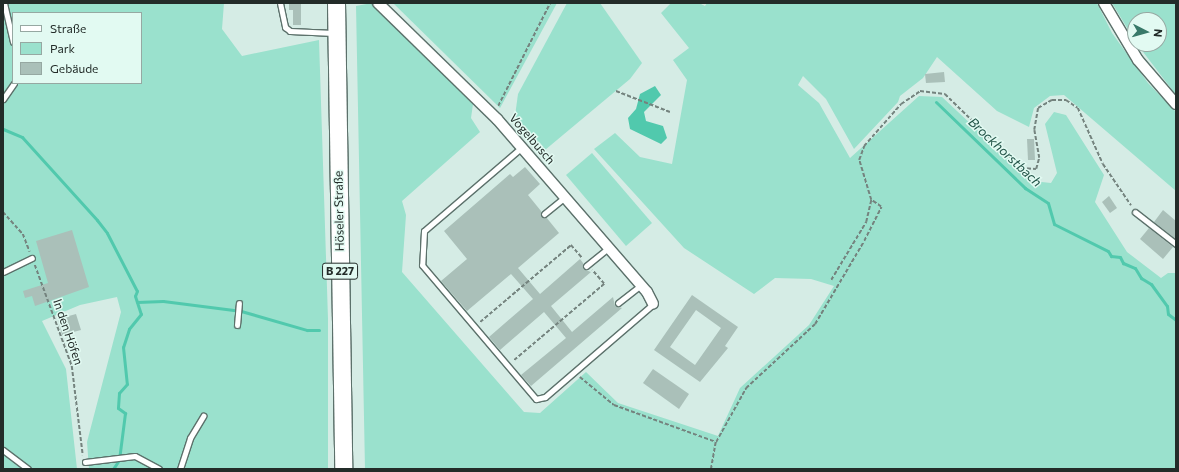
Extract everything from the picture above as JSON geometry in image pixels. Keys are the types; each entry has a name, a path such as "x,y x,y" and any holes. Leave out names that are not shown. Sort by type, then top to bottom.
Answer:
{"main road":[{"name":"B 227","path":"336,3 337,34"},
{"name":"Höseler Straße","path":"337,34 343,469"}],"street":[{"name":"Vogelbusch","path":"378,3 493,115 609,247 641,285 653,304"},
{"path":"1104,3 1138,60 1176,104"}],"lane":[{"path":"4,3 12,38"},
{"path":"280,3 284,27 290,32 337,34"},
{"path":"3,99 13,84"},
{"path":"522,147 424,231 422,265 536,399 545,397 653,304"},
{"path":"544,214 565,197"},
{"path":"1135,212 1176,244"},
{"path":"587,266 609,247"},
{"path":"3,272 32,258"},
{"path":"618,303 641,285"},
{"path":"237,325 239,303"},
{"path":"180,469 190,438 203,416"},
{"path":"3,450 28,469"},
{"path":"85,462 124,456 135,456 159,469"}],"path":[{"path":"493,115 550,3"},
{"path":"831,280 866,222 871,200 859,160 864,146 901,104 920,90 945,94 1021,168 1036,169 1040,158 1034,130 1038,108 1052,100 1066,100 1078,108 1103,164 1135,212"},
{"path":"616,91 636,97 670,112"},
{"path":"711,469 716,442 746,388 815,324 864,241 881,207 871,200"},
{"name":"In den Höfen","path":"3,212 23,234 72,366 85,462"},
{"path":"475,327 570,245 604,284 508,365"},
{"path":"574,372 614,405 716,442"}],"green space":[{"path":"3,3 224,3 222,29 242,56 319,40 328,319 328,469 89,469 87,442 121,312 117,297 80,305 42,321 66,369 77,469 3,469"},
{"path":"372,3 473,104 471,118 480,132 402,201 406,215 402,272 524,412 540,413 586,372 618,403 718,436 740,388 809,325 834,286 811,279 775,278 754,294 684,248 594,149 615,133 640,157 672,164 687,80 673,60 689,48 661,13 671,3 699,3 705,6 707,3 1097,3 1112,33 1148,83 1176,112 1176,191 1064,95 1050,96 1034,108 1029,127 997,111 937,57 923,78 900,96 898,102 854,149 826,99 803,76 798,85 819,103 850,158 919,96 942,97 1032,181 1051,183 1057,173 1045,124 1054,112 1066,115 1104,175 1095,202 1127,252 1161,278 1168,273 1176,273 1176,469 365,469 356,6"},
{"path":"393,3 557,3 500,108"},
{"path":"567,3 600,3 642,63 630,79 545,150 515,116 518,94"},
{"path":"1112,3 1176,3 1176,95 1143,52 1167,52 1167,12 1127,12 1127,28"},
{"path":"592,153 652,223 626,246 566,175"}],"shaded area":[{"path":"655,86 661,95 644,112 646,121 663,126 667,138 661,144 630,129 628,118 636,109 640,94"}],"building":[{"path":"289,3 301,3 301,25 293,25 293,10 289,10"},
{"path":"944,72 945,82 926,83 925,74"},
{"path":"1027,139 1034,139 1035,160 1028,160"},
{"path":"525,167 540,184 528,195 541,211 541,216 546,217 559,233 518,268 540,294 580,259 583,263 583,269 591,272 551,306 572,332 613,297 615,306 622,308 531,386 521,375 566,338 544,312 500,350 489,337 533,299 511,274 467,311 441,281 467,259 444,231 510,174 513,177"},
{"path":"1109,196 1117,208 1110,213 1102,202"},
{"path":"1163,210 1176,221 1176,239 1154,222"},
{"path":"1149,228 1173,247 1163,259 1140,239"},
{"path":"72,230 89,287 35,306 32,296 25,298 23,291 48,283 36,241"},
{"path":"692,295 738,327 725,346 728,348 700,382 654,350","holes":["696,310 721,328 695,365 670,347"]},
{"path":"76,314 81,330 62,335 58,319"},
{"path":"653,369 689,394 679,409 643,383"}],"waterway":[{"name":"Brockhorstbach","path":"936,102 1025,188 1048,203 1054,224 1108,251 1111,256 1120,257 1123,263 1135,268 1141,278 1151,284 1167,306 1168,314 1176,320"},
{"path":"3,129 22,137 97,220 107,233 137,291 135,296 141,314 129,329 123,347 127,384 119,393 118,408 125,413 119,460 113,469"},
{"path":"137,302 163,301 241,311 307,330 319,330"}]}
